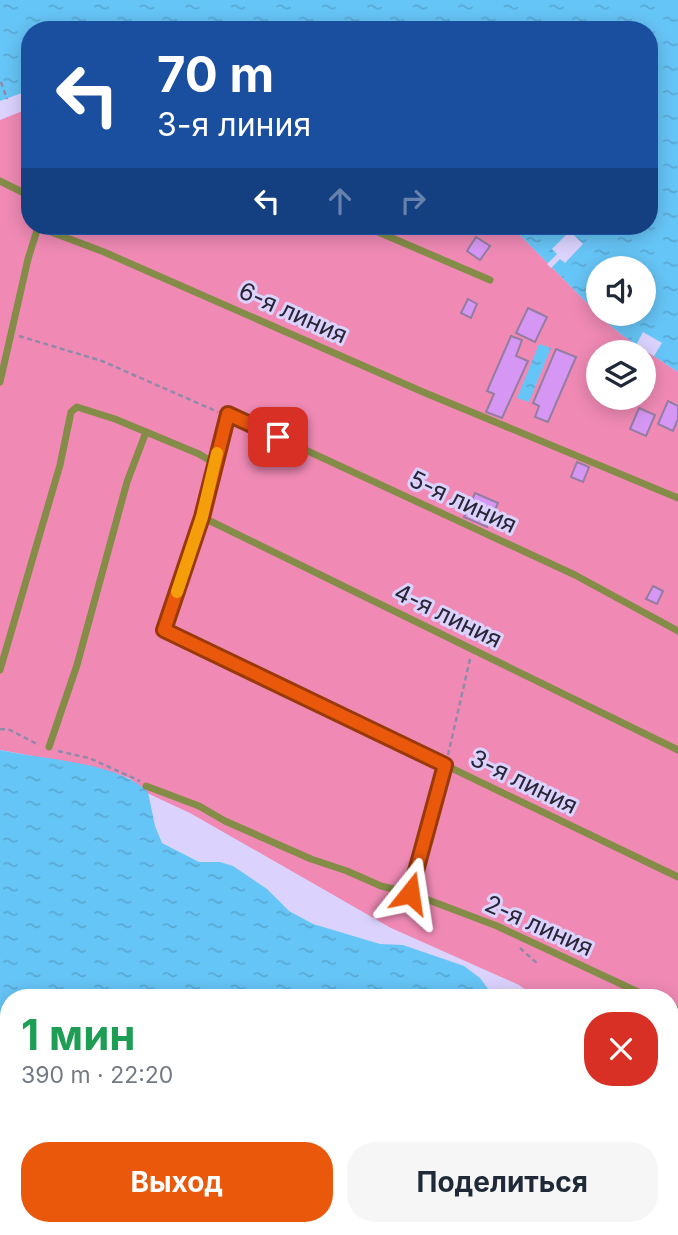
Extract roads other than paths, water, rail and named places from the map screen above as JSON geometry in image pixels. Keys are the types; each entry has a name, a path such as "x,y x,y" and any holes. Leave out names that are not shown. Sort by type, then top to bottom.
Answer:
{"lane":[{"path":"0,181 21,191"},
{"name":"6-я линия","path":"0,382 37,235"},
{"name":"6-я линия","path":"62,235 678,498"},
{"path":"385,235 490,280"},
{"path":"0,670 60,465 71,412 77,407 199,454 214,464 202,517"},
{"name":"5-я линия","path":"214,464 228,414 575,575 678,631"},
{"path":"49,747 77,664 127,482 146,432"},
{"name":"3-я линия","path":"202,517 164,630 678,877"},
{"name":"4-я линия","path":"202,517 678,750"},
{"path":"410,893 445,765"},
{"name":"2-я линия","path":"146,786 199,806 225,821 311,859 498,926 632,989"}],"water":[{"path":"0,0 678,0 678,372 656,357 656,340 630,340 611,326 656,326 656,256 586,256 586,302 520,235 658,235 658,21 21,21 21,93 0,101"},
{"path":"539,344 551,348 529,402 517,398"},
{"path":"0,750 78,763 117,774 134,782 148,792 155,826 162,843 199,862 220,862 233,866 267,889 289,911 313,924 380,944 403,945 464,966 480,978 488,989 0,989"}]}
